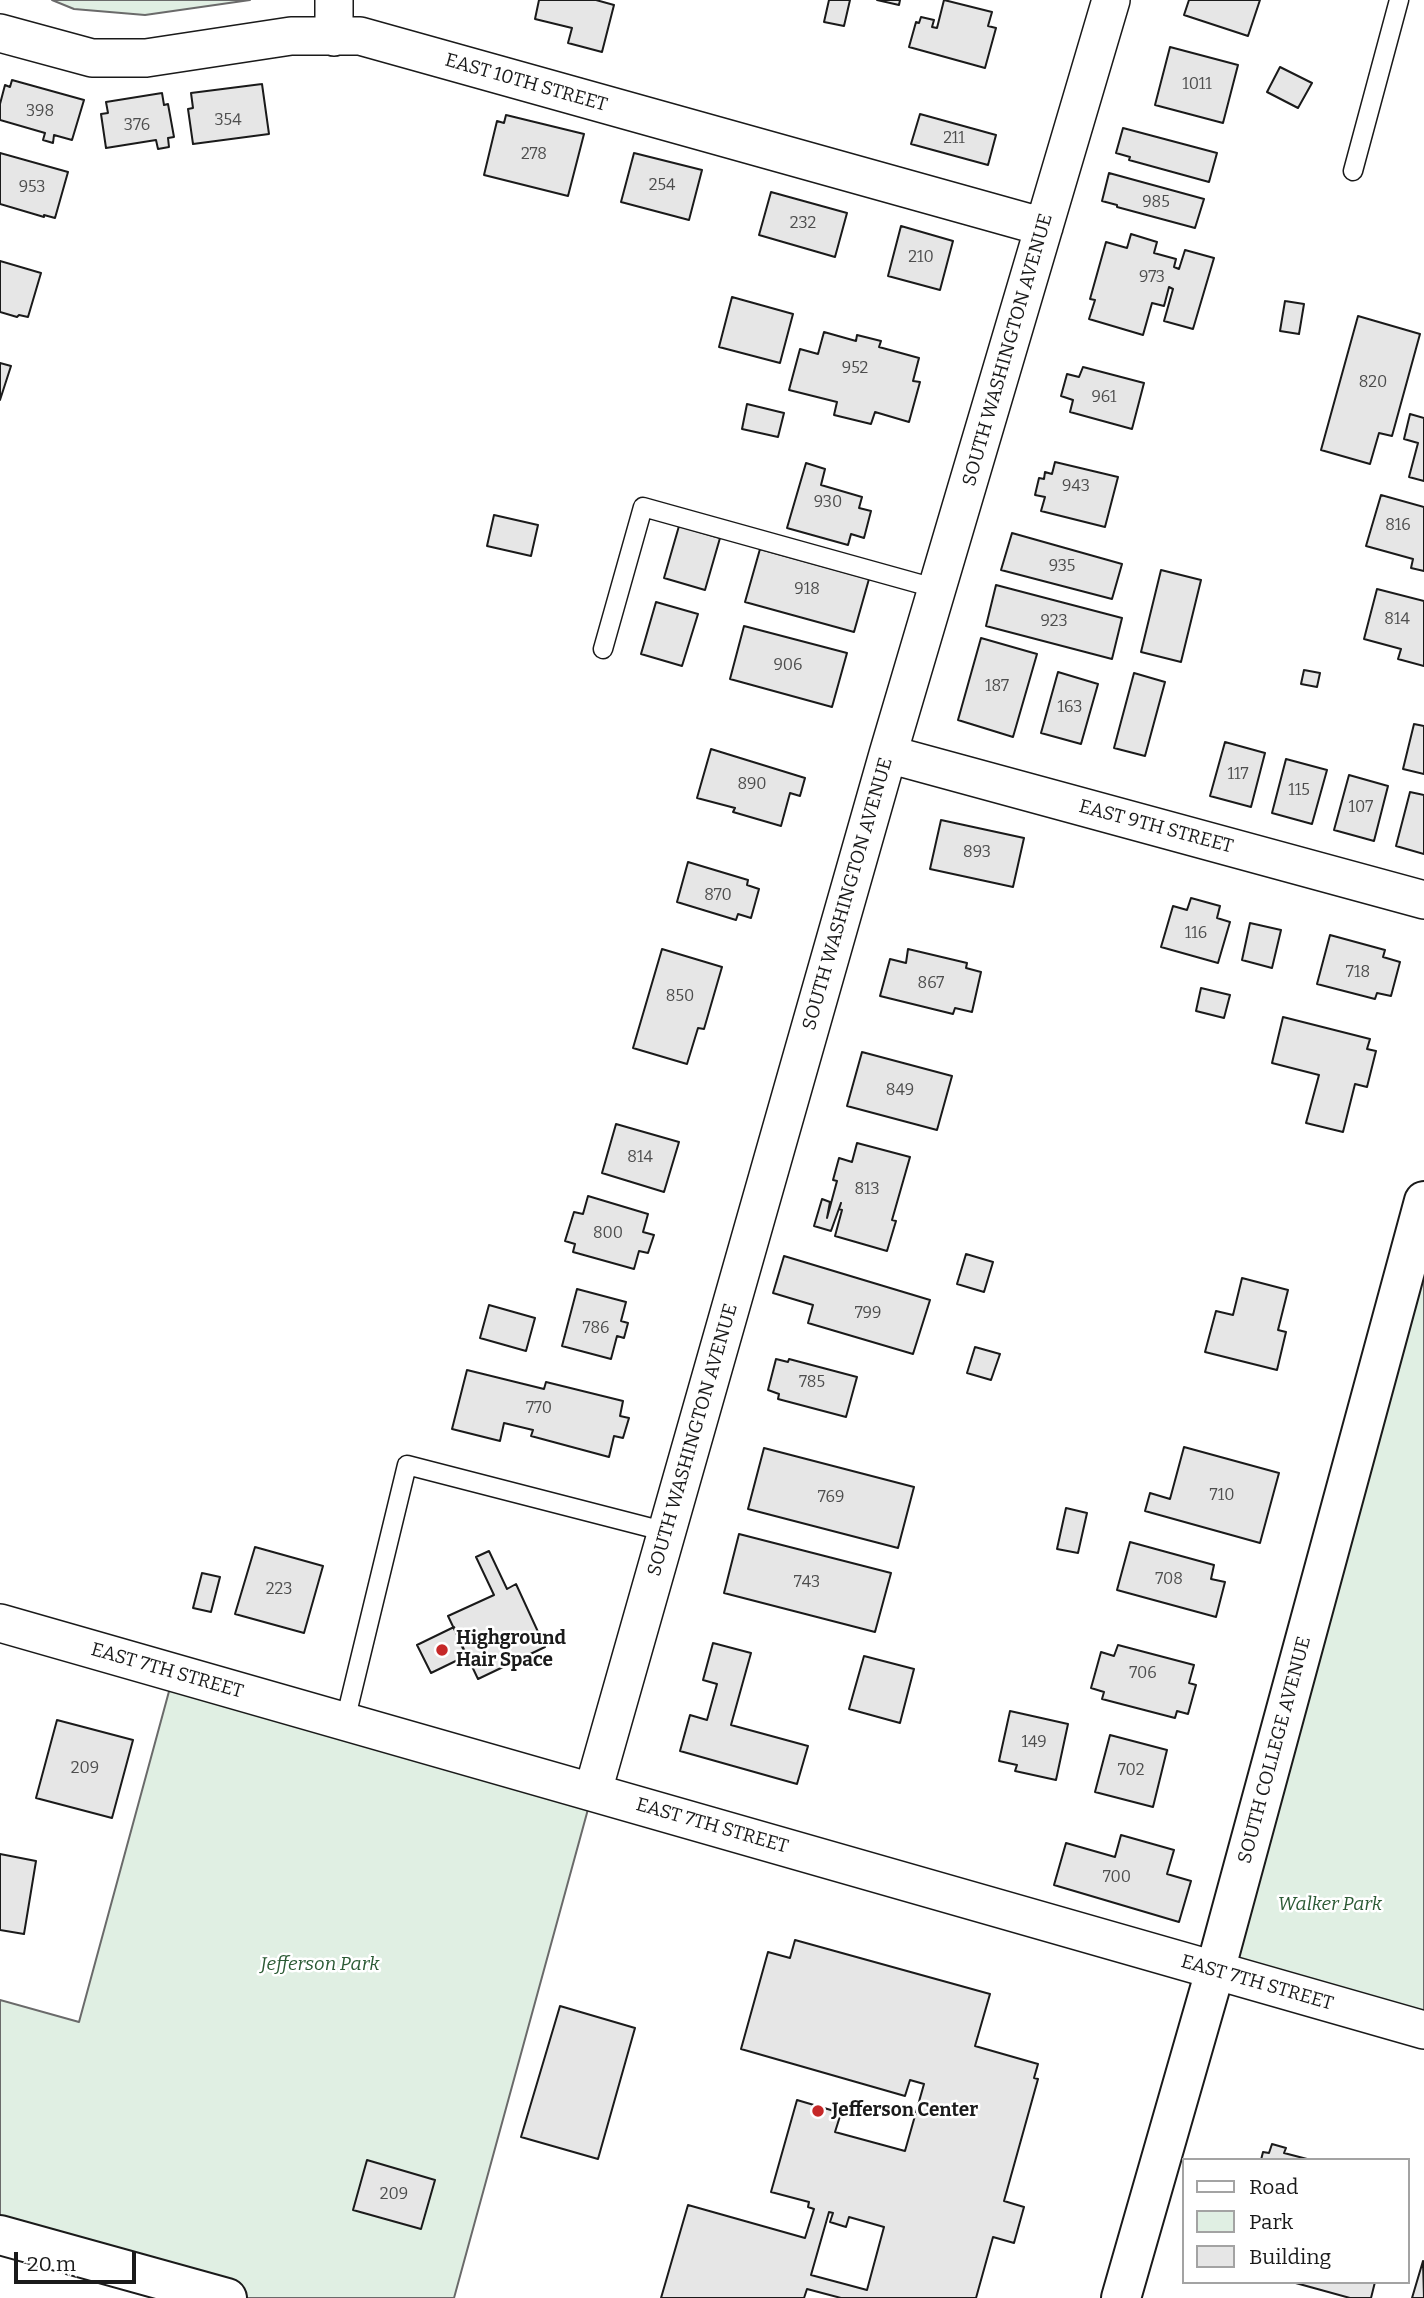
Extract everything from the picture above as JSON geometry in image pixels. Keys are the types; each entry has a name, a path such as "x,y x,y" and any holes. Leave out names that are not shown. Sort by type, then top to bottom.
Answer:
{"street":[{"path":"334,0 334,37"},
{"name":"SOUTH WASHINGTON AVENUE","path":"593,1791 888,754 1111,0"},
{"name":"EAST 10TH STREET","path":"0,33 92,58 146,58 291,36 360,36 1044,227"},
{"name":"EAST 9TH STREET","path":"888,754 1424,900"},
{"name":"SOUTH COLLEGE AVENUE","path":"1121,2298 1214,1971 1424,1201"},
{"name":"EAST 7TH STREET","path":"0,1623 1424,2031"},
{"path":"0,2235 227,2298"}],"lane":[{"path":"1353,171 1399,0"},
{"path":"603,649 643,507 938,589"},
{"path":"345,1721 407,1465 667,1532"}],"green space":[{"path":"52,0 250,0 145,15 74,9"},
{"name":"Walker Park","path":"1424,1201 1424,2030 1215,1971"},
{"name":"Jefferson Park","path":"174,1673 593,1791 454,2298 227,2298 0,2235 0,2000 79,2022"}],"building":[{"path":"539,0 596,0 614,5 602,52 568,43 572,28 535,19"},
{"path":"829,0 850,0 844,26 824,22"},
{"path":"877,0 900,0 899,5"},
{"path":"944,0 992,12 988,26 996,28 985,68 909,47 916,22 919,23 921,17 934,20 932,27 937,28"},
{"path":"1189,0 1260,0 1248,36 1184,15"},
{"path":"1170,47 1238,65 1223,123 1155,105"},
{"path":"1280,67 1312,83 1298,108 1267,92"},
{"path":"12,80 84,100 72,140 54,135 53,143 43,140 45,133 0,120 0,104 5,85 10,87"},
{"path":"262,84 269,134 193,144 188,109 193,108 191,93"},
{"path":"162,93 164,105 168,104 174,137 168,138 169,147 158,149 156,140 106,148 101,114 108,113 106,102"},
{"path":"920,114 996,135 988,165 911,144"},
{"path":"506,115 584,134 568,196 484,175 497,121 504,123"},
{"path":"1123,128 1217,153 1209,182 1129,160 1130,157 1116,153"},
{"path":"0,153 68,172 55,218 0,204"},
{"path":"634,153 702,170 689,220 621,202"},
{"path":"1109,173 1204,199 1195,228 1102,201"},
{"path":"771,192 847,213 835,257 759,235"},
{"path":"901,226 953,241 940,290 888,276"},
{"path":"1131,234 1157,242 1154,253 1176,259 1174,267 1179,269 1185,250 1214,258 1193,329 1164,321 1173,289 1169,287 1164,306 1152,303 1143,335 1089,319 1095,300 1090,299 1106,242 1127,248"},
{"path":"0,261 41,273 28,317 0,312"},
{"path":"732,297 793,314 780,363 719,347"},
{"path":"1285,301 1304,304 1299,334 1280,331"},
{"path":"1358,316 1420,334 1392,436 1379,433 1370,464 1321,450"},
{"path":"824,332 856,341 857,335 881,341 879,347 919,358 913,381 920,382 909,422 875,412 871,424 834,415 837,402 789,390 800,349 818,354"},
{"path":"0,363 11,366 0,400"},
{"path":"1083,367 1144,383 1132,429 1070,412 1073,400 1061,396 1067,374 1079,377"},
{"path":"747,404 784,413 778,437 742,429"},
{"path":"1410,414 1424,418 1424,481 1409,477 1418,443 1404,439"},
{"path":"1055,462 1118,477 1105,527 1041,511 1045,497 1035,495 1039,478 1044,479 1045,472 1052,474"},
{"path":"806,463 825,469 821,485 862,497 859,508 871,511 864,538 851,534 848,545 787,528"},
{"path":"1381,495 1424,507 1424,571 1411,568 1413,559 1366,546"},
{"path":"494,515 538,525 531,556 487,546"},
{"path":"679,526 720,538 705,590 664,578"},
{"path":"1012,533 1122,564 1112,599 1001,570"},
{"path":"760,549 869,579 854,632 745,602"},
{"path":"1161,570 1201,580 1181,662 1141,652"},
{"path":"996,585 1122,618 1112,659 986,626"},
{"path":"1377,589 1424,601 1424,666 1398,659 1401,649 1364,639"},
{"path":"656,602 698,614 682,666 641,654"},
{"path":"744,626 847,653 832,707 730,679"},
{"path":"981,638 1037,654 1013,737 958,720"},
{"path":"1304,670 1320,673 1317,687 1301,684"},
{"path":"1058,672 1098,684 1081,744 1041,733"},
{"path":"1134,673 1165,682 1145,756 1114,748"},
{"path":"1414,724 1424,726 1424,774 1403,769"},
{"path":"1225,742 1265,753 1251,807 1210,796"},
{"path":"711,749 805,778 800,796 790,793 781,826 733,812 735,808 697,798"},
{"path":"1286,759 1327,770 1312,824 1272,813"},
{"path":"1349,775 1388,786 1374,841 1334,830"},
{"path":"1410,792 1424,795 1424,854 1396,846"},
{"path":"941,820 1024,838 1013,887 930,869"},
{"path":"688,862 748,880 747,885 759,889 751,918 738,914 736,920 677,902"},
{"path":"1191,898 1220,906 1217,918 1230,922 1218,963 1161,947 1173,906 1187,910"},
{"path":"1250,923 1281,930 1272,968 1242,960"},
{"path":"1330,935 1385,950 1383,957 1400,962 1391,996 1377,993 1375,999 1317,984"},
{"path":"662,949 722,967 704,1029 698,1028 687,1064 633,1048"},
{"path":"908,949 967,963 966,968 981,972 972,1012 955,1008 953,1014 880,996 890,959 906,963"},
{"path":"1201,988 1230,995 1224,1018 1196,1011"},
{"path":"1283,1017 1370,1039 1367,1049 1376,1051 1367,1087 1355,1084 1343,1132 1306,1123 1319,1075 1272,1063"},
{"path":"862,1052 952,1076 937,1130 847,1106"},
{"path":"616,1124 679,1142 664,1192 602,1173"},
{"path":"857,1143 910,1157 892,1220 896,1221 887,1251 835,1236 842,1210 839,1209 841,1203 831,1231 814,1226 822,1199 830,1202 827,1218 837,1181 833,1180 839,1158 852,1162"},
{"path":"588,1196 648,1214 643,1232 654,1235 648,1253 639,1251 634,1269 573,1252 575,1244 565,1241 574,1212 583,1214"},
{"path":"966,1254 993,1262 984,1292 957,1284"},
{"path":"784,1256 930,1300 913,1354 808,1323 813,1305 773,1293"},
{"path":"1242,1278 1288,1290 1278,1330 1286,1332 1277,1370 1205,1352 1216,1311 1233,1315"},
{"path":"577,1289 626,1302 621,1321 628,1323 624,1338 617,1336 611,1359 562,1346"},
{"path":"489,1305 535,1318 526,1351 480,1338"},
{"path":"975,1347 1000,1354 991,1380 967,1373"},
{"path":"776,1359 788,1362 789,1359 857,1377 846,1417 778,1399 779,1394 768,1390"},
{"path":"467,1370 544,1389 546,1382 623,1401 620,1416 629,1418 623,1438 614,1436 609,1457 531,1436 533,1430 504,1423 500,1441 452,1429"},
{"path":"1184,1447 1279,1473 1260,1543 1145,1511 1150,1493 1170,1499"},
{"path":"764,1448 914,1487 898,1548 748,1509"},
{"path":"1066,1508 1087,1513 1078,1553 1057,1549"},
{"path":"739,1534 891,1573 875,1632 724,1593"},
{"path":"1130,1542 1214,1565 1211,1579 1225,1582 1216,1617 1117,1590"},
{"path":"255,1547 323,1566 304,1633 235,1614"},
{"path":"489,1551 507,1589 516,1584 545,1647 478,1679 448,1616 494,1595 476,1557"},
{"path":"202,1573 220,1577 211,1612 193,1608"},
{"name":"Highground Hair Space","path":"454,1627 466,1656 431,1673 417,1645"},
{"path":"713,1643 751,1653 731,1725 808,1746 797,1784 680,1751 690,1715 707,1720 717,1684 703,1680"},
{"path":"1118,1645 1194,1665 1189,1683 1196,1685 1188,1714 1177,1711 1175,1718 1102,1699 1104,1692 1091,1688 1101,1652 1114,1656"},
{"path":"864,1656 914,1669 900,1723 849,1709"},
{"path":"1010,1711 1068,1724 1056,1780 1015,1771 1017,1765 999,1761"},
{"path":"57,1720 133,1740 112,1818 36,1798"},
{"path":"1110,1735 1167,1750 1153,1807 1095,1792"},
{"path":"1121,1835 1174,1850 1167,1874 1191,1881 1179,1922 1054,1885 1066,1843 1115,1857"},
{"path":"0,1854 36,1861 24,1934 0,1930"},
{"path":"795,1940 990,1994 975,2046 1038,2064 1034,2078 1038,2079 1004,2201 1024,2207 1014,2243 993,2237 976,2298 841,2298 807,2289 804,2298 661,2298 688,2205 805,2238 814,2209 808,2207 809,2202 771,2192 797,2100 841,2113 835,2132 905,2151 924,2084 910,2080 905,2096 741,2049 768,1952 790,1958","holes":["829,2212 833,2213 830,2222 846,2227 849,2217 884,2227 867,2290 811,2275"]},
{"path":"560,2006 635,2028 598,2159 521,2137"},
{"path":"1272,2144 1286,2148 1284,2153 1303,2158 1262,2158 1263,2152 1269,2153"},
{"path":"367,2160 435,2180 421,2229 353,2210"},
{"path":"1423,2261 1424,2298 1412,2298"},
{"path":"1299,2284 1374,2284 1371,2298 1350,2298"}],"place":[{"name":"Highground Hair Space","path":"442,1650"},
{"name":"Jefferson Center","path":"818,2111"}]}
